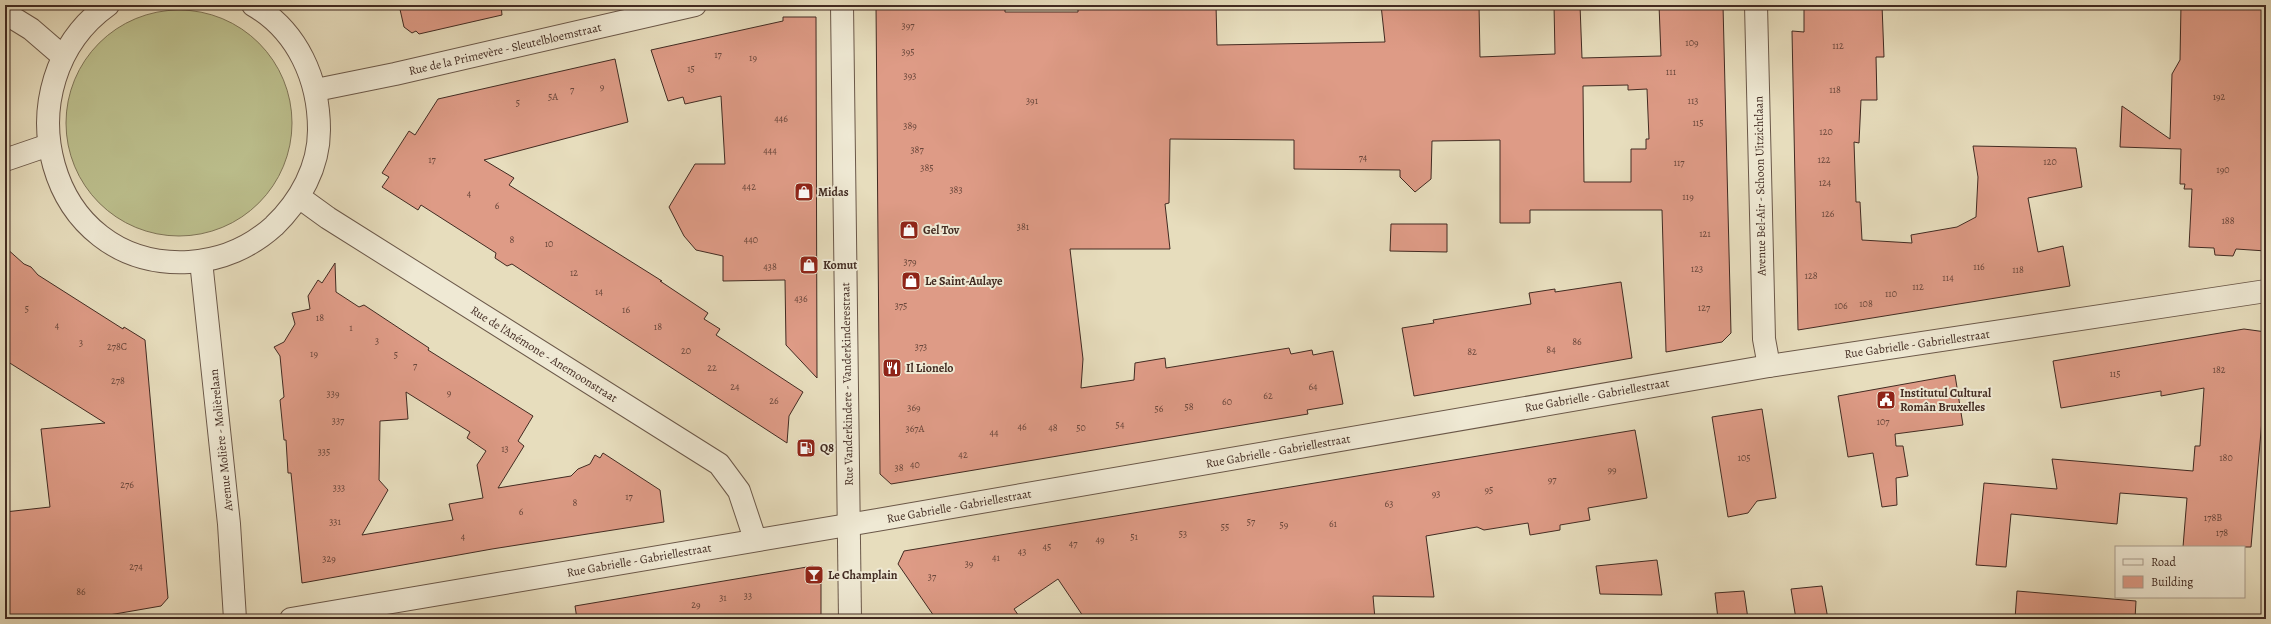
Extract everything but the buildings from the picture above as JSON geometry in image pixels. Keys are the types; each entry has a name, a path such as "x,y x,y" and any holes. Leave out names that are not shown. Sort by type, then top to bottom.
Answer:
{"street":[{"path":"108,5 96,13 76,32 60,54 50,76 44,99 42,123 43,147 49,170 59,192 73,212 90,229 109,243 131,254 154,260 178,263 201,262 225,256 247,246 265,234 284,216 299,197 309,177 316,156 319,112 316,90 310,71 289,36 275,22 253,5"},
{"name":"Rue de la Primevère - Sleutelbloemstraat","path":"316,90 695,5"},
{"name":"Rue Vanderkindere - Vanderkinderestraat","path":"842,5 848,496 850,524 850,619"},
{"name":"Avenue Bel-Air - Schoon Uitzichtlaan","path":"1756,5 1764,339 1769,366"},
{"path":"5,13 31,29 60,54"},
{"path":"5,160 43,147"},
{"name":"Rue de l'Anémone - Anemoonstraat","path":"299,197 328,218 719,464 739,491 755,539"},
{"name":"Avenue Molière - Molièrelaan","path":"201,262 229,524 235,619"},
{"name":"Rue Gabrielle - Gabriellestraat","path":"291,619 1769,366 2266,292"}],"green space":[{"path":"179,10 212,15 222,19 242,29 259,43 273,60 283,80 287,90 292,123 287,156 283,166 273,186 259,203 242,217 222,227 212,231 179,236 146,231 136,227 116,217 99,203 85,186 75,166 71,156 66,123 71,90 75,80 85,60 99,43 116,29 136,19 146,15"}],"place":[{"name":"Midas","path":"804,192"},
{"name":"Gel Tov","path":"909,230"},
{"name":"Komut","path":"809,265"},
{"name":"Le Saint-Aulaye","path":"911,281"},
{"name":"Il Lionelo","path":"892,368"},
{"name":"Institutul Cultural Român Bruxelles","path":"1886,400"},
{"name":"Q8","path":"806,448"},
{"name":"Le Champlain","path":"814,575"}]}
